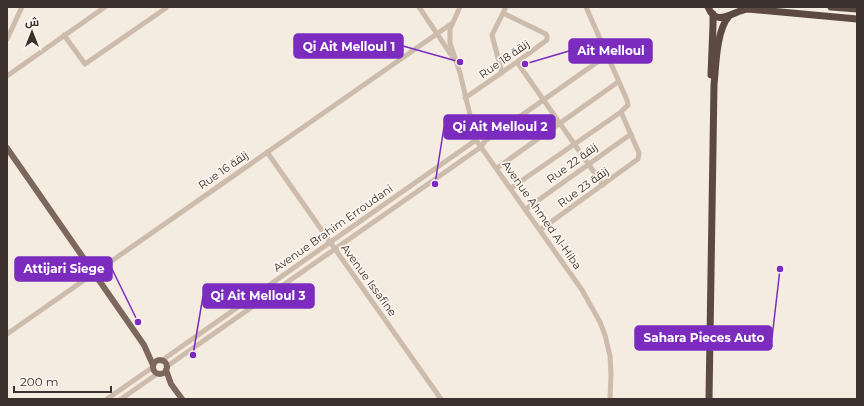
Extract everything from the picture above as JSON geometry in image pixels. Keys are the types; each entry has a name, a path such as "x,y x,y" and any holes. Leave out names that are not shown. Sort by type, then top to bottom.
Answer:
{"highway":[{"path":"831,7 857,9"},
{"path":"711,11 721,18 733,12 751,10 857,19"},
{"path":"705,399 709,105 713,25 711,11"},
{"path":"709,399 714,85 720,34 725,21 733,12"}],"main road":[{"path":"7,148 146,349 154,371 171,384 182,399"},
{"path":"146,349 165,363 171,384"},
{"path":"153,366 155,362 160,360"},
{"path":"158,374 163,373 166,368"}],"street":[{"path":"7,76 105,7"},
{"path":"419,7 440,35 450,43"},
{"name":"Avenue Ahmed Al-Hiba","path":"460,7 451,24 450,43 476,140 582,290 600,322 610,356 612,374 610,399"},
{"path":"502,72 492,38 493,31 506,7"},
{"path":"511,188 621,112 628,103 606,56 586,7"},
{"path":"704,7 711,11"},
{"path":"7,39 19,8"},
{"path":"64,35 85,64 165,8"},
{"name":"Rue 18 زنقة","path":"465,98 545,42 548,38 546,34 503,13"},
{"name":"Rue 16 زنقة","path":"7,334 267,152 440,35 451,24"},
{"path":"440,35 444,46 456,63"},
{"path":"481,147 485,140 606,56"},
{"path":"517,62 602,185"},
{"path":"497,168 618,82"},
{"path":"621,112 631,134"},
{"name":"Rue 23 زنقة","path":"540,230 638,159 639,154 631,134"},
{"name":"Rue 22 زنقة","path":"526,209 631,134"},
{"path":"476,140 485,140"},
{"name":"Avenue Brahim Erroudani","path":"160,360 236,309 476,140"},
{"name":"Avenue Brahim Erroudani","path":"166,368 481,147"},
{"name":"Avenue Issafine","path":"267,152 441,399"},
{"path":"435,169 440,175"},
{"path":"265,288 270,295"},
{"path":"236,309 241,315"},
{"path":"107,399 153,366"},
{"path":"122,399 158,374"}],"place":[{"name":"Qi Ait Melloul 1","path":"460,62"},
{"name":"Ait Melloul","path":"525,64"},
{"name":"Qi Ait Melloul 2","path":"435,184"},
{"name":"Sahara Pieces Auto","path":"780,269"},
{"name":"Attijari Siege","path":"138,322"},
{"name":"Qi Ait Melloul 3","path":"193,355"}]}
